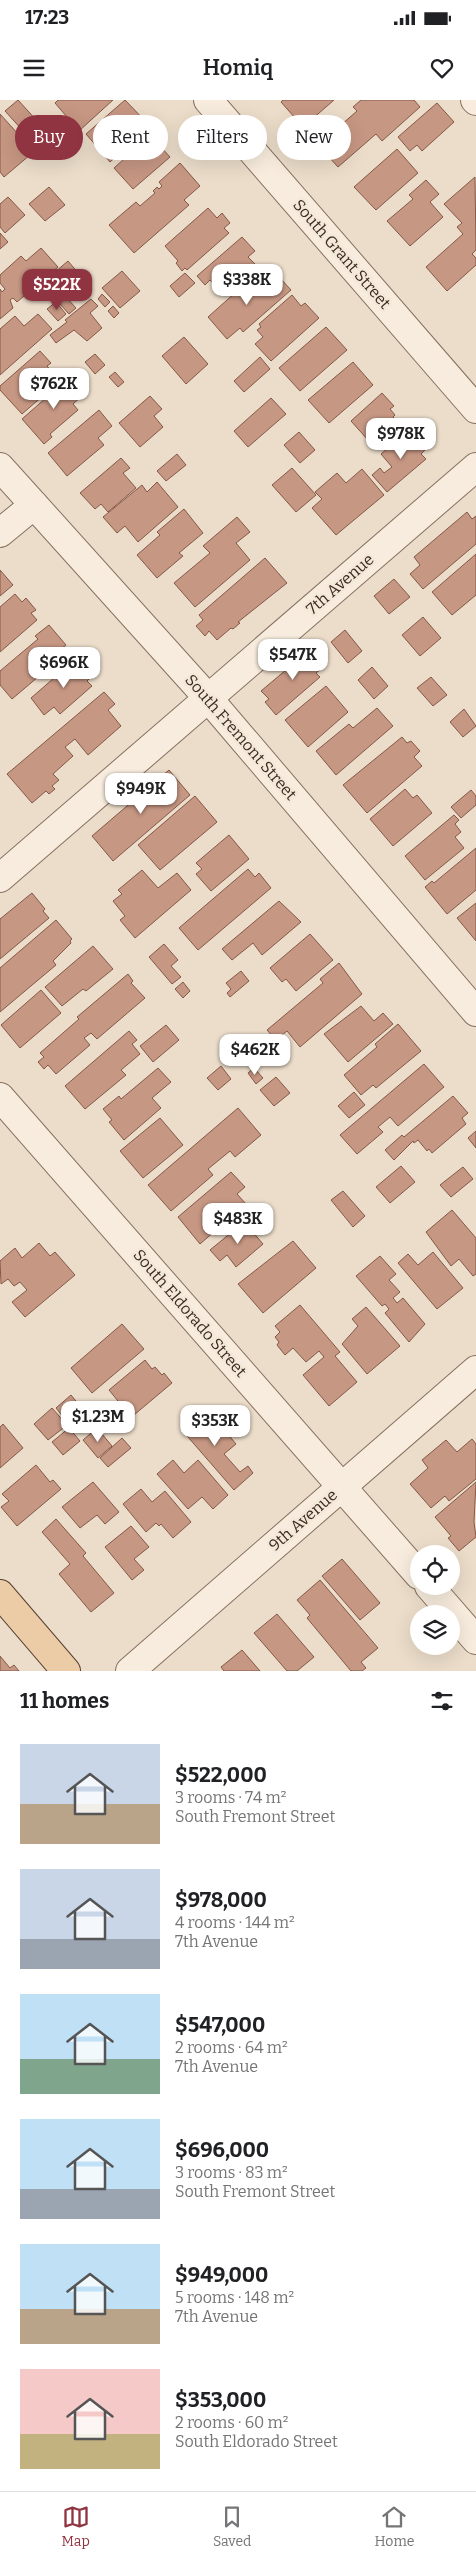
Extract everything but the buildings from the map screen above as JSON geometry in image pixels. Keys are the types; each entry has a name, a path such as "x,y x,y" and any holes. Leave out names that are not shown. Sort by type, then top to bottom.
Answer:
{"main road":[{"path":"0,1594 66,1671"}],"street":[{"name":"South Grant Street","path":"208,100 476,409"},
{"name":"South Fremont Street","path":"0,467 208,698 476,1012"},
{"name":"7th Avenue","path":"0,878 476,467"},
{"path":"0,533 34,505"},
{"name":"South Eldorado Street","path":"0,1097 410,1564"},
{"name":"9th Avenue","path":"130,1671 476,1370"},
{"path":"437,1595 476,1640"}]}
